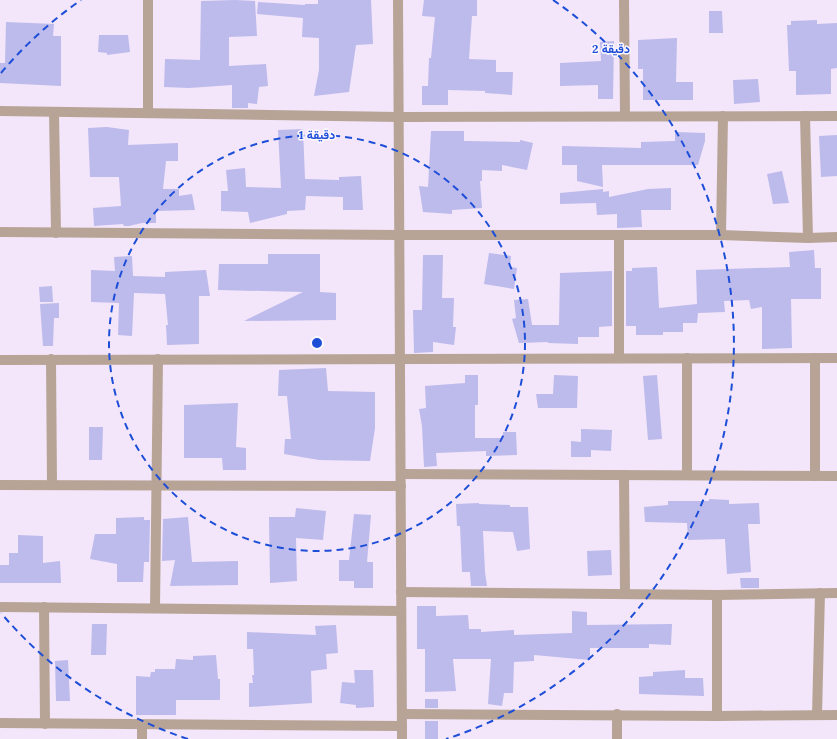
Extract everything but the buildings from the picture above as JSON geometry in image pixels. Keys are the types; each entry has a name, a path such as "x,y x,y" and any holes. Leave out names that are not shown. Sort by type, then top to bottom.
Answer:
{"street":[{"path":"148,0 148,113"},
{"path":"398,0 402,739"},
{"path":"624,0 625,116"},
{"path":"0,111 399,116 837,116"},
{"path":"54,112 56,233"},
{"path":"720,235 724,116"},
{"path":"805,116 808,238"},
{"path":"0,232 399,235 720,235 808,238 837,237"},
{"path":"619,235 619,358"},
{"path":"687,358 687,475"},
{"path":"815,358 815,476"},
{"path":"0,360 837,358"},
{"path":"156,608 158,359"},
{"path":"51,360 52,485"},
{"path":"401,474 837,476"},
{"path":"624,475 625,593"},
{"path":"0,485 401,486"},
{"path":"401,592 717,594 837,593"},
{"path":"817,715 820,593"},
{"path":"717,594 717,716"},
{"path":"0,607 402,611"},
{"path":"44,607 45,724"},
{"path":"402,714 618,714 717,716 837,715"},
{"path":"618,714 618,739"},
{"path":"0,723 402,726"},
{"path":"142,725 142,739"}]}
